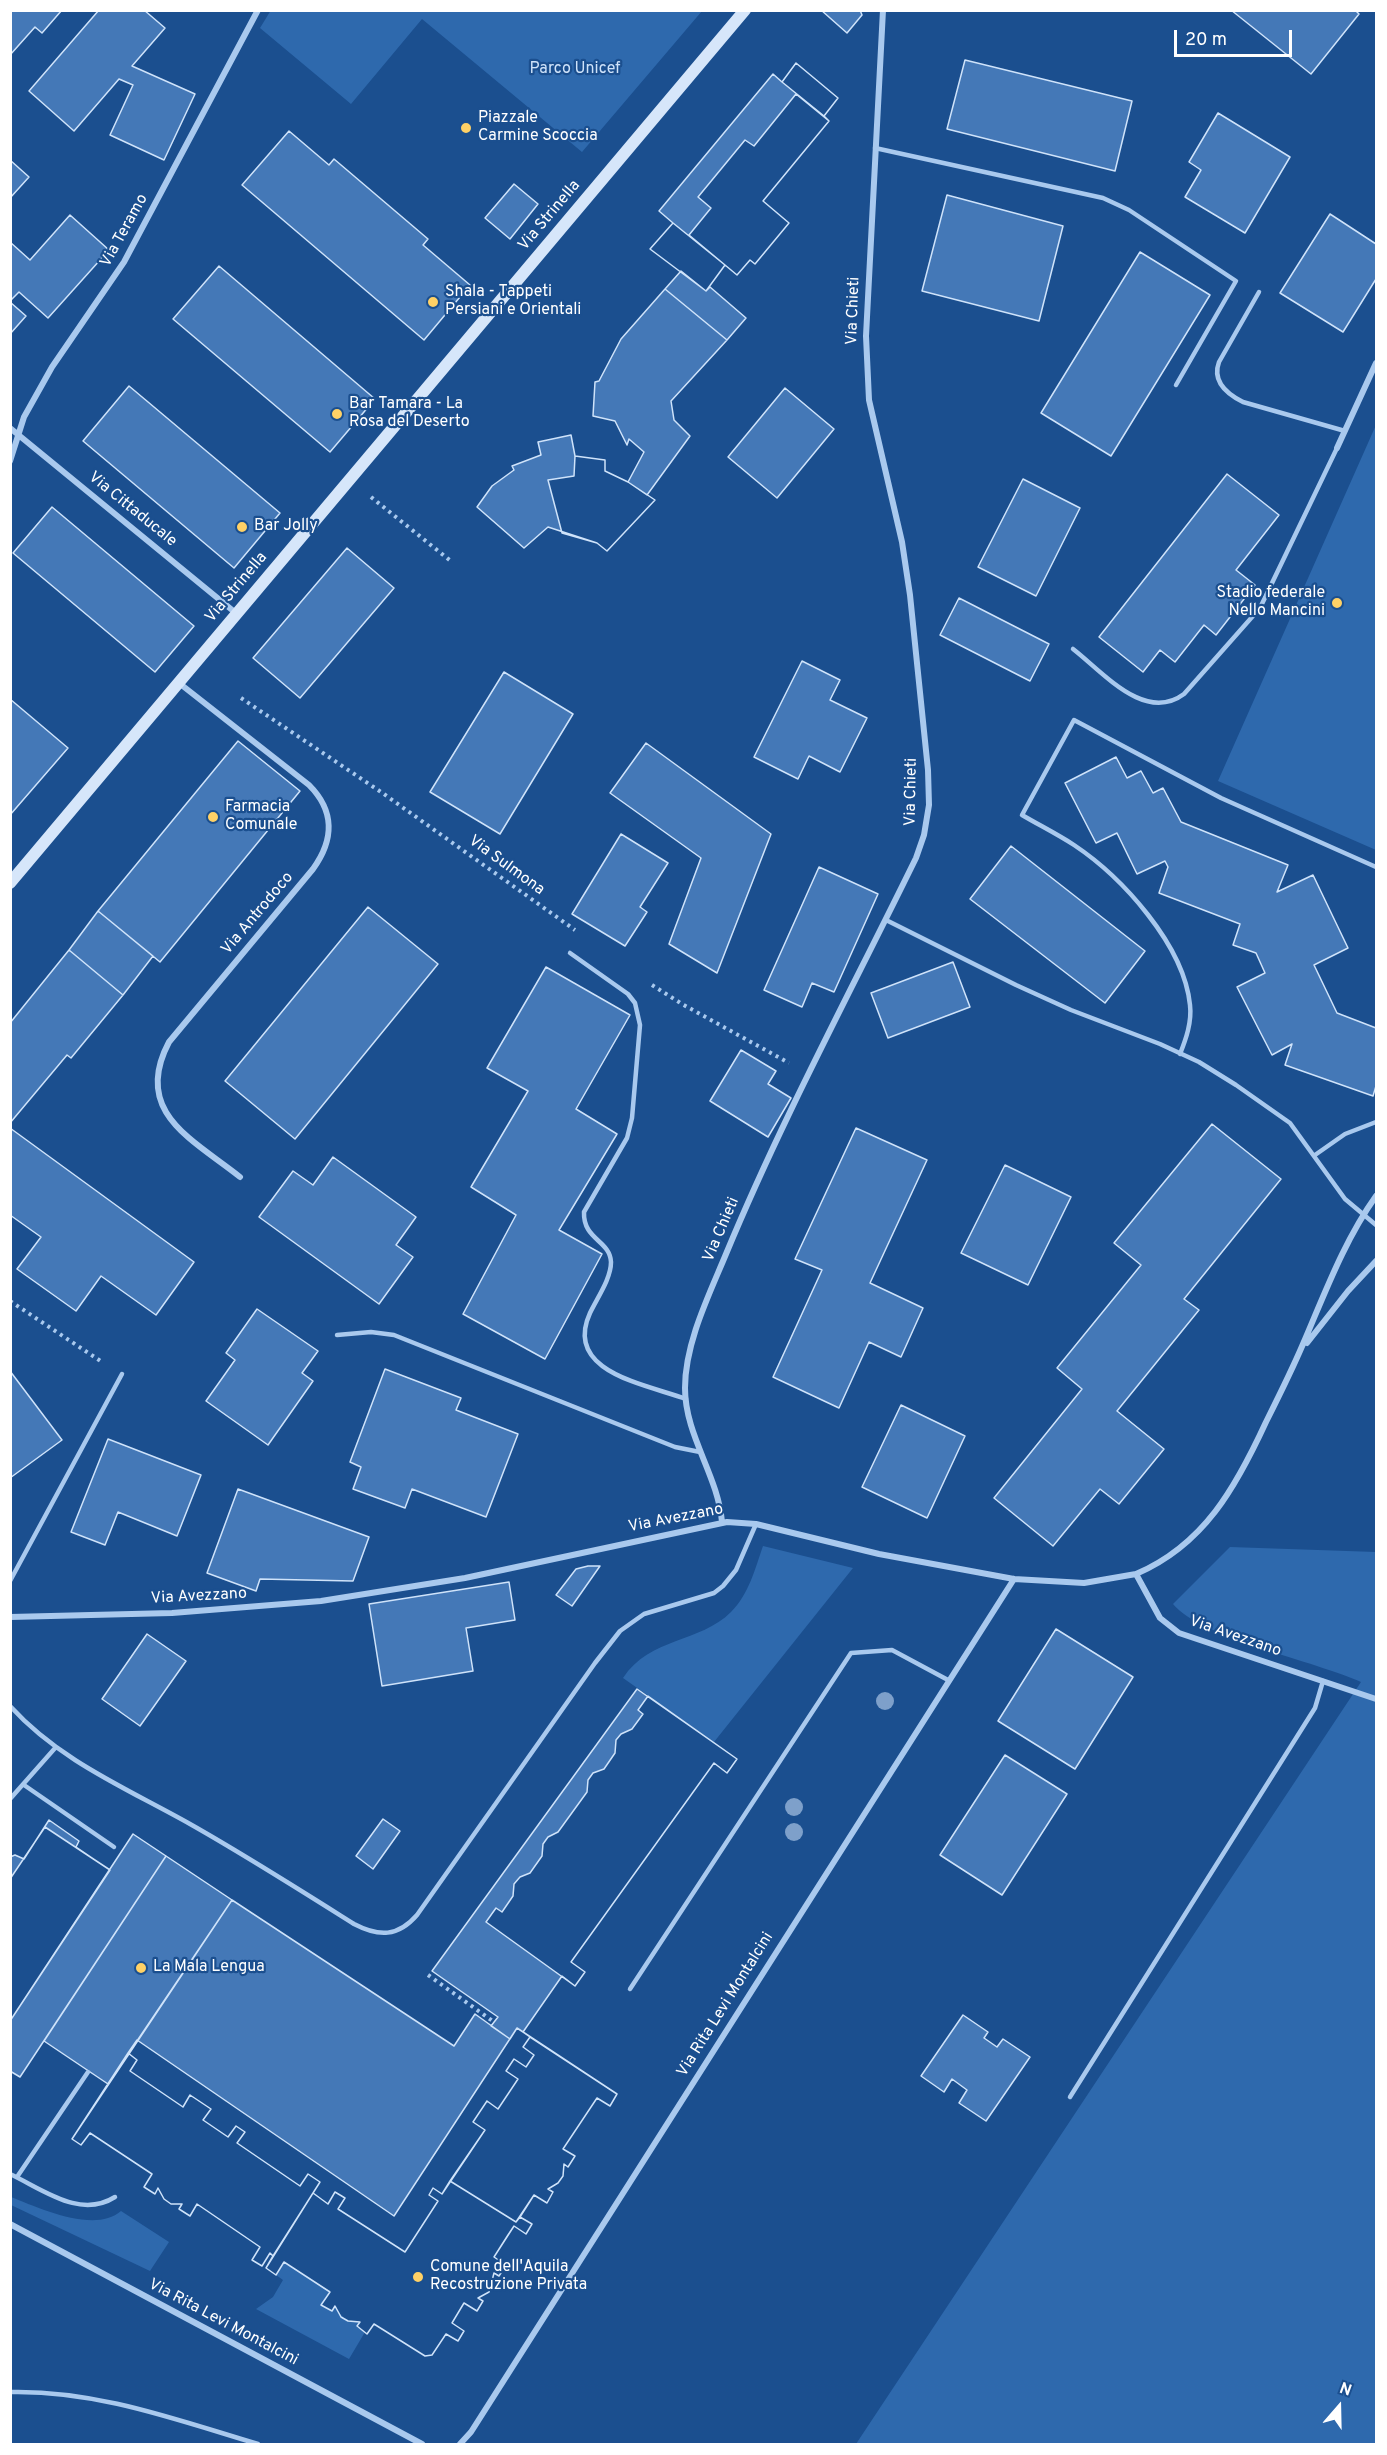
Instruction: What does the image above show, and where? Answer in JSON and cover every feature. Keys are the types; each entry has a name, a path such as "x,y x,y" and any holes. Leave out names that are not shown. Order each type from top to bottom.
{"main road":[{"name":"Via Strinella","path":"10,883 745,10"}],"street":[{"name":"Via Teramo","path":"10,461 17,433 52,367 124,262 258,10"},
{"name":"Via Chieti","path":"722,1522 715,1490 692,1430 686,1399 689,1357 719,1270 754,1190 916,858 924,835 929,805 928,770 904,552 867,388 866,336 883,10"},
{"path":"1337,448 1377,363"},
{"name":"Via Cittaducale","path":"10,428 237,614"},
{"name":"Via Antrodoco","path":"179,683 309,785 323,801 329,820 328,842 313,869 169,1042 157,1068 155,1084 166,1114 179,1128 240,1177"},
{"path":"1136,1574 1175,1554 1197,1534 1218,1510 1240,1477 1298,1356 1337,1264 1364,1214 1377,1196"},
{"path":"1298,1356 1331,1311 1377,1261"},
{"name":"Via Avezzano","path":"10,1617 172,1613 321,1601 465,1578 722,1522 756,1524 879,1554 1014,1579 1084,1583 1136,1574 1160,1618 1179,1633 1377,1699"},
{"name":"Via Rita Levi Montalcini","path":"460,2445 471,2432 1014,1579"},
{"name":"Via Rita Levi Montalcini","path":"10,2224 422,2445"}],"lane":[{"path":"875,148 1103,198 1129,210 1236,281 1176,384"},
{"path":"1259,292 1219,362 1216,375 1218,382 1230,394 1244,402 1345,431"},
{"path":"1073,649 1141,700 1160,705 1184,694 1260,608 1337,448"},
{"path":"1180,1054 1187,1036 1191,1006 1179,967 1158,928 1108,872 1074,845 1022,815 1074,720 1221,798 1377,867"},
{"path":"886,920 1016,985 1199,1062 1290,1123 1315,1155 1332,1183 1377,1225"},
{"path":"570,953 628,994 635,1003 640,1025 630,1129 584,1212 587,1231 607,1249 611,1265 585,1325 584,1344 587,1353 602,1367 686,1399"},
{"path":"1315,1155 1346,1134 1377,1122"},
{"path":"337,1335 371,1332 394,1335 675,1448 700,1452"},
{"path":"10,1581 122,1374"},
{"path":"10,1706 56,1747 96,1774 211,1836 354,1924 381,1934 398,1932 417,1915 594,1663 620,1631 644,1614 718,1591 736,1570 756,1524"},
{"path":"630,1989 851,1653 892,1650 948,1680"},
{"path":"1070,2097 1315,1708 1323,1681"},
{"path":"10,1799 56,1747"},
{"path":"24,1785 114,1847"},
{"path":"18,2177 88,2072"},
{"path":"10,2174 79,2206 100,2206 115,2197"},
{"path":"10,2392 61,2393 110,2401 258,2445"},
{"path":"405,2445 409,2438"}],"path":[{"path":"363,490 452,562"},
{"name":"Via Sulmona","path":"233,693 381,792 584,937"},
{"path":"650,983 706,1018 810,1074"},
{"path":"10,1301 122,1374"},
{"path":"428,1975 494,2022"}],"green space":[{"name":"Parco Unicef","path":"271,10 702,11 582,152 422,19 351,104 260,28"},
{"name":"Stadio federale Nello Mancini","path":"1376,425 1376,850 1218,781"},
{"path":"763,1546 853,1568 714,1742 623,1678 647,1655 661,1647 705,1630 731,1612 747,1589"},
{"path":"1230,1547 1376,1552 1376,2444 856,2444 1361,1682 1233,1638 1187,1616 1173,1604"},
{"path":"11,2197 51,2212 82,2220 110,2217 121,2211 169,2242 150,2271 11,2205"},
{"path":"284,2262 330,2292 322,2305 332,2311 335,2306 345,2318 360,2322 357,2327 365,2332 349,2359 256,2309 273,2297 283,2280 276,2275"}],"building":[{"path":"10,10 62,10 42,33 35,27 10,55"},
{"path":"99,10 144,10 165,28 132,66 195,94 164,160 110,135 133,85 119,79 74,131 29,91"},
{"path":"821,10 860,10 862,15 847,33"},
{"path":"1231,10 1355,10 1359,14 1311,74"},
{"path":"965,60 1132,101 1115,171 947,129"},
{"path":"796,63 838,98 824,116 782,82"},
{"path":"796,63 838,98 824,116 829,121 763,201 789,223 755,264 750,260 737,275 725,265 706,291 650,249 673,223 659,211 773,74 782,82"},
{"path":"796,94 829,121 763,201 789,223 755,264 750,260 737,275 689,235 711,208 698,197 745,140 754,146"},
{"path":"1218,113 1290,157 1245,233 1185,197 1201,170 1189,162"},
{"path":"289,131 329,165 334,159 428,239 423,245 470,285 424,340 242,185"},
{"path":"10,160 29,177 10,198"},
{"path":"514,184 538,204 510,239 485,218"},
{"path":"947,195 1063,226 1039,321 922,291"},
{"path":"1330,214 1376,244 1376,279 1343,332 1280,293"},
{"path":"70,215 109,250 48,318 19,292 10,301 10,242 30,260"},
{"path":"673,223 725,265 706,291 650,249"},
{"path":"1140,252 1210,295 1111,456 1041,413"},
{"path":"219,266 375,399 330,452 173,319"},
{"path":"681,271 706,291 710,287 746,318 727,340 665,289"},
{"path":"665,289 727,340 671,401 674,420 690,436 647,495 628,482 644,452 629,439 627,445 615,421 593,416 595,382 599,381 621,339"},
{"path":"10,302 26,316 10,334"},
{"path":"129,386 280,513 234,568 83,441"},
{"path":"785,388 834,429 777,498 728,457"},
{"path":"571,435 575,456 605,460 605,471 628,482 655,500 607,551 597,543 548,527 524,548 477,507 492,486 514,470 512,466 541,455 538,442"},
{"path":"575,456 605,460 605,471 628,482 655,500 607,551 597,543 562,533 548,480 574,476"},
{"path":"1227,474 1279,515 1236,570 1255,585 1216,635 1204,625 1175,662 1160,650 1143,672 1099,637"},
{"path":"1023,479 1080,508 1036,596 978,567"},
{"path":"52,507 194,626 155,672 13,553"},
{"path":"347,548 394,588 300,698 253,658"},
{"path":"959,598 1049,644 1030,681 940,635"},
{"path":"802,661 840,680 830,700 867,718 840,772 809,756 798,779 754,757"},
{"path":"504,672 573,714 500,834 430,792"},
{"path":"10,699 68,748 10,815"},
{"path":"238,741 300,791 160,962 98,911"},
{"path":"646,743 771,834 717,973 669,944 701,858 610,793"},
{"path":"1116,757 1127,778 1141,771 1153,793 1163,788 1181,822 1288,865 1277,892 1313,875 1348,948 1314,965 1337,1013 1376,1028 1376,1086 1373,1096 1285,1065 1292,1044 1272,1055 1237,987 1265,973 1256,953 1233,945 1240,924 1159,893 1168,867 1165,861 1137,874 1117,833 1096,843 1065,783"},
{"path":"621,834 668,863 640,907 647,912 625,946 572,914"},
{"path":"1011,846 1145,951 1105,1003 970,899"},
{"path":"819,867 878,894 834,992 812,983 802,1007 764,990"},
{"path":"368,907 438,964 295,1139 225,1081"},
{"path":"98,911 153,956 123,995 69,950"},
{"path":"69,950 123,995 71,1058 67,1055 10,1123 10,1023"},
{"path":"953,962 970,1007 888,1038 871,993"},
{"path":"546,967 630,1015 576,1109 617,1134 559,1230 602,1254 545,1359 463,1314 516,1215 471,1187 528,1091 487,1068"},
{"path":"741,1050 776,1071 768,1084 791,1098 768,1137 710,1101"},
{"path":"1212,1124 1281,1179 1184,1299 1199,1310 1117,1411 1164,1449 1119,1504 1100,1489 1053,1546 994,1498 1082,1389 1057,1368 1141,1265 1114,1243"},
{"path":"10,1128 194,1262 156,1315 101,1276 76,1311 17,1269 41,1237 10,1215"},
{"path":"856,1128 927,1160 870,1283 923,1308 901,1357 869,1342 839,1408 773,1377 822,1270 795,1259"},
{"path":"333,1157 416,1217 396,1245 413,1257 379,1304 259,1217 293,1171 313,1185"},
{"path":"1005,1165 1071,1197 1028,1285 961,1253"},
{"path":"257,1309 318,1351 302,1373 313,1381 268,1445 206,1401 235,1360 226,1353"},
{"path":"385,1369 461,1398 456,1410 518,1434 486,1517 412,1489 405,1508 353,1489 361,1467 350,1462"},
{"path":"10,1371 62,1440 10,1478"},
{"path":"901,1405 965,1436 927,1518 862,1487"},
{"path":"108,1439 201,1475 177,1536 118,1512 105,1545 71,1532"},
{"path":"238,1489 369,1537 353,1581 260,1579 256,1591 207,1573"},
{"path":"600,1566 572,1606 556,1595 576,1569"},
{"path":"509,1582 515,1620 466,1628 473,1671 382,1686 369,1604"},
{"path":"1056,1629 1133,1677 1075,1769 998,1721"},
{"path":"147,1634 186,1661 140,1726 102,1699"},
{"path":"637,1689 737,1759 727,1773 714,1763 571,1962 585,1972 575,1986 562,1976 523,2032 517,2028 510,2039 491,2026 498,2017 432,1971"},
{"path":"648,1696 737,1759 727,1773 714,1763 571,1962 585,1972 575,1986 486,1922 496,1908 502,1912 513,1896 514,1884 520,1877 530,1873 542,1856 543,1844 548,1837 558,1832 587,1792 588,1780 593,1773 604,1769 615,1753 616,1740 621,1734 632,1729 643,1714 638,1710"},
{"path":"1005,1755 1067,1794 1002,1895 940,1855"},
{"path":"383,1819 400,1831 373,1869 356,1856"},
{"path":"49,1820 79,1841 76,1847 110,1870 10,2021 10,1857 15,1855 24,1859"},
{"path":"45,1827 110,1870 10,2021 10,1879"},
{"path":"133,1834 166,1856 20,2077 10,2071 10,2021"},
{"path":"166,1856 232,1900 108,2084 44,2041"},
{"path":"232,1900 454,2046 475,2014 510,2039 517,2028 617,2094 610,2106 597,2098 563,2149 575,2156 568,2167 564,2164 563,2176 558,2183 548,2189 553,2192 547,2203 534,2195 520,2217 532,2224 526,2234 514,2226 494,2257 506,2265 499,2276 494,2273 489,2292 478,2298 483,2301 477,2311 464,2303 452,2323 464,2331 458,2341 446,2334 432,2355 425,2356 374,2324 367,2334 357,2326 360,2322 348,2321 341,2317 335,2306 332,2311 321,2305 330,2292 284,2262 276,2275 266,2268 273,2256 270,2253 262,2266 252,2260 260,2247 197,2204 190,2216 179,2209 182,2204 171,2204 164,2199 158,2188 155,2194 144,2187 152,2174 90,2133 81,2145 72,2139"},
{"path":"963,2015 988,2032 984,2038 997,2047 1003,2039 1030,2057 986,2121 959,2103 967,2090 952,2079 944,2092 921,2076"},
{"path":"517,2028 530,2037 523,2047 534,2055 526,2067 514,2059 506,2071 518,2079 498,2109 487,2101 473,2122 485,2130 442,2194 433,2188 429,2195 438,2201 405,2252 338,2209 345,2198 335,2192 328,2204 313,2193 320,2182 308,2174 300,2186 237,2143 245,2132 236,2126 228,2137 203,2120 211,2109 190,2095 183,2107 130,2071 137,2060 128,2053 137,2040 394,2216"},
{"path":"530,2037 617,2094 610,2106 597,2098 563,2149 575,2156 568,2167 564,2164 563,2176 558,2183 548,2189 553,2192 547,2203 534,2195 516,2222 450,2181 485,2130 473,2122 487,2101 498,2109 518,2079 506,2071 514,2059 526,2067 534,2055 523,2047"},
{"path":"128,2053 137,2060 130,2071 183,2107 190,2095 211,2109 203,2120 228,2137 236,2126 245,2132 237,2143 300,2186 308,2174 320,2182 273,2256 270,2253 262,2266 252,2260 260,2247 197,2204 190,2216 179,2209 182,2204 171,2204 164,2199 158,2188 155,2194 144,2187 152,2174 90,2133 81,2145 72,2139"},
{"path":"450,2181 516,2222 520,2217 532,2224 526,2234 514,2226 494,2257 506,2265 499,2276 494,2273 489,2292 478,2298 483,2301 477,2311 464,2303 452,2323 464,2331 458,2341 446,2334 432,2355 425,2356 374,2324 367,2334 357,2326 360,2322 348,2321 341,2317 335,2306 332,2311 321,2305 330,2292 284,2262 276,2275 266,2268 313,2193 328,2204 335,2192 345,2198 338,2209 405,2252 438,2201 429,2195 433,2188 442,2194"}],"place":[{"name":"Piazzale Carmine Scoccia","path":"466,128"},
{"name":"Shala - Tappeti Persiani e Orientali","path":"433,302"},
{"name":"Bar Tamara - La Rosa del Deserto","path":"337,414"},
{"name":"Bar Jolly","path":"242,527"},
{"name":"Stadio federale Nello Mancini","path":"1337,603"},
{"name":"Farmacia Comunale","path":"213,817"},
{"name":"La Mala Lengua","path":"141,1968"},
{"name":"Comune dell'Aquila Recostruzione Privata","path":"418,2277"}]}
